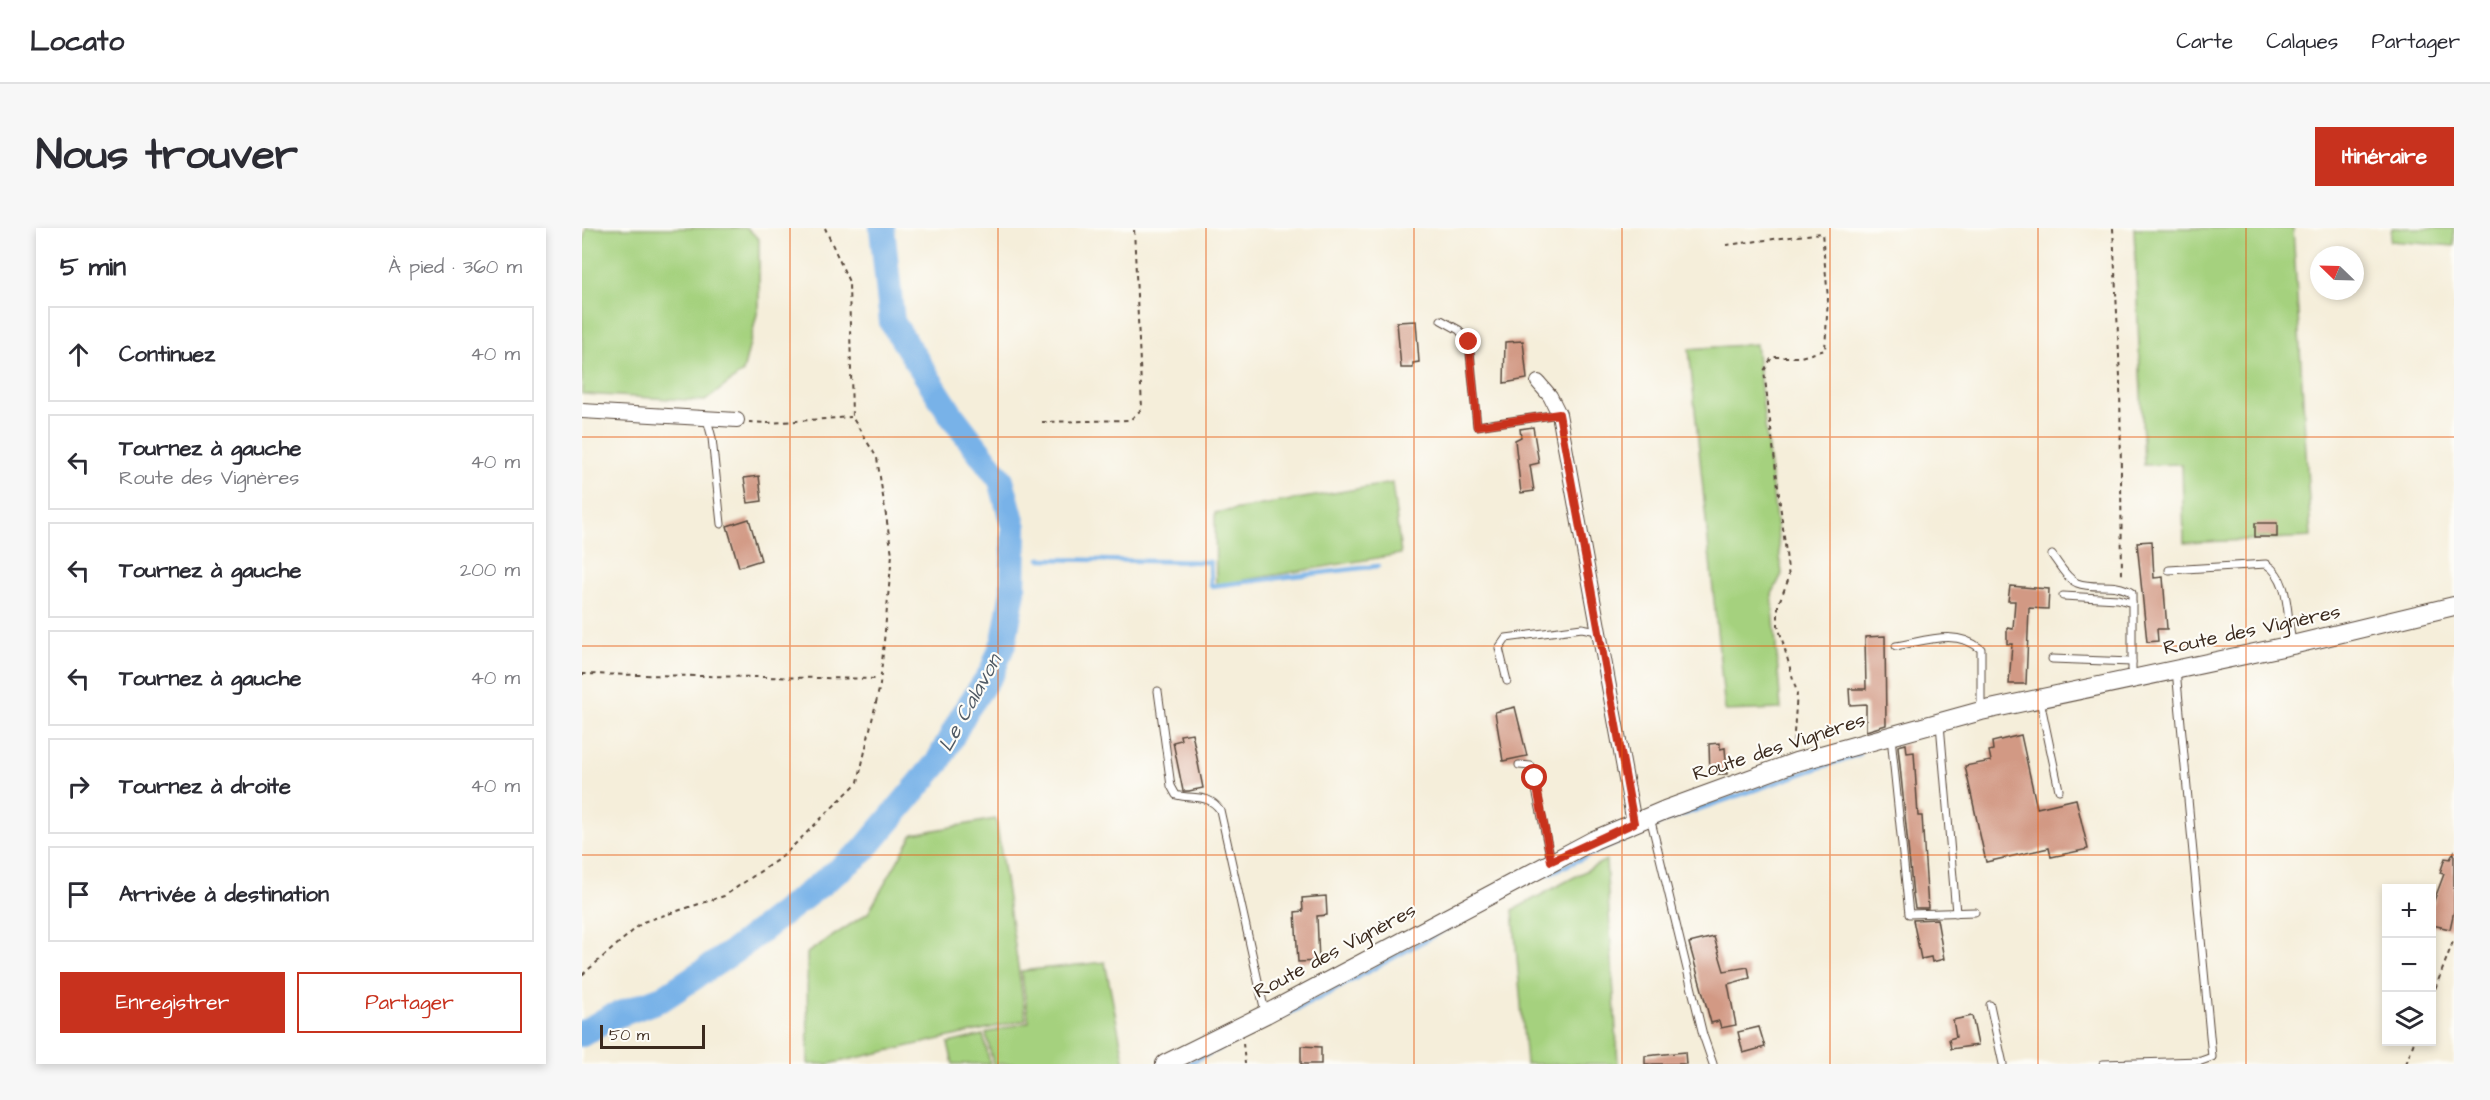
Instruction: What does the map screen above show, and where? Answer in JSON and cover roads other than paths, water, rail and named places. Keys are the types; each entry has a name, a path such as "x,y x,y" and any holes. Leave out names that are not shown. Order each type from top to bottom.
{"street":[{"path":"1538,382 1550,396 1559,414 1597,631 1642,820"},
{"path":"582,411 737,420"},
{"name":"Route des Vignères","path":"1165,1064 1266,1014 1551,861 1642,820 1796,762 1891,734 1981,711 2040,699 2132,671 2176,670 2454,606"}],"lane":[{"path":"1441,320 1459,330 1469,342 1477,426 1559,414"},
{"path":"707,418 712,438 721,524"},
{"path":"2052,555 2068,577 2078,583 2123,587 2132,593 2132,671 2052,658"},
{"path":"2169,570 2266,564 2277,571 2283,582 2292,645"},
{"path":"2063,596 2118,599 2132,603"},
{"path":"1507,681 1499,648 1506,639 1582,628 1597,631"},
{"path":"1896,646 1952,636 1969,639 1981,649 1981,711"},
{"path":"2103,1064 2212,1061 2176,670"},
{"path":"1158,691 1171,786 1176,795 1186,798 1205,797 1214,801 1220,810 1266,1014"},
{"path":"2040,699 2059,790"},
{"path":"1940,722 1956,913"},
{"path":"1891,734 1909,914 1975,912"},
{"path":"1519,765 1531,766 1551,861"},
{"path":"1642,820 1713,1064"},
{"path":"1990,1005 2003,1064"}],"waterway":[{"name":"Le Calavon","path":"582,1034 609,1018 663,998 734,951 862,852 938,762 966,710 992,672 1004,641 1013,591 1014,528 1001,480 952,416 892,322 882,228"},
{"path":"1040,559 1210,562 1211,586 1378,566"},
{"path":"1548,874 1664,821 1859,754"},
{"path":"1188,1064 1329,993 1451,926"}]}
